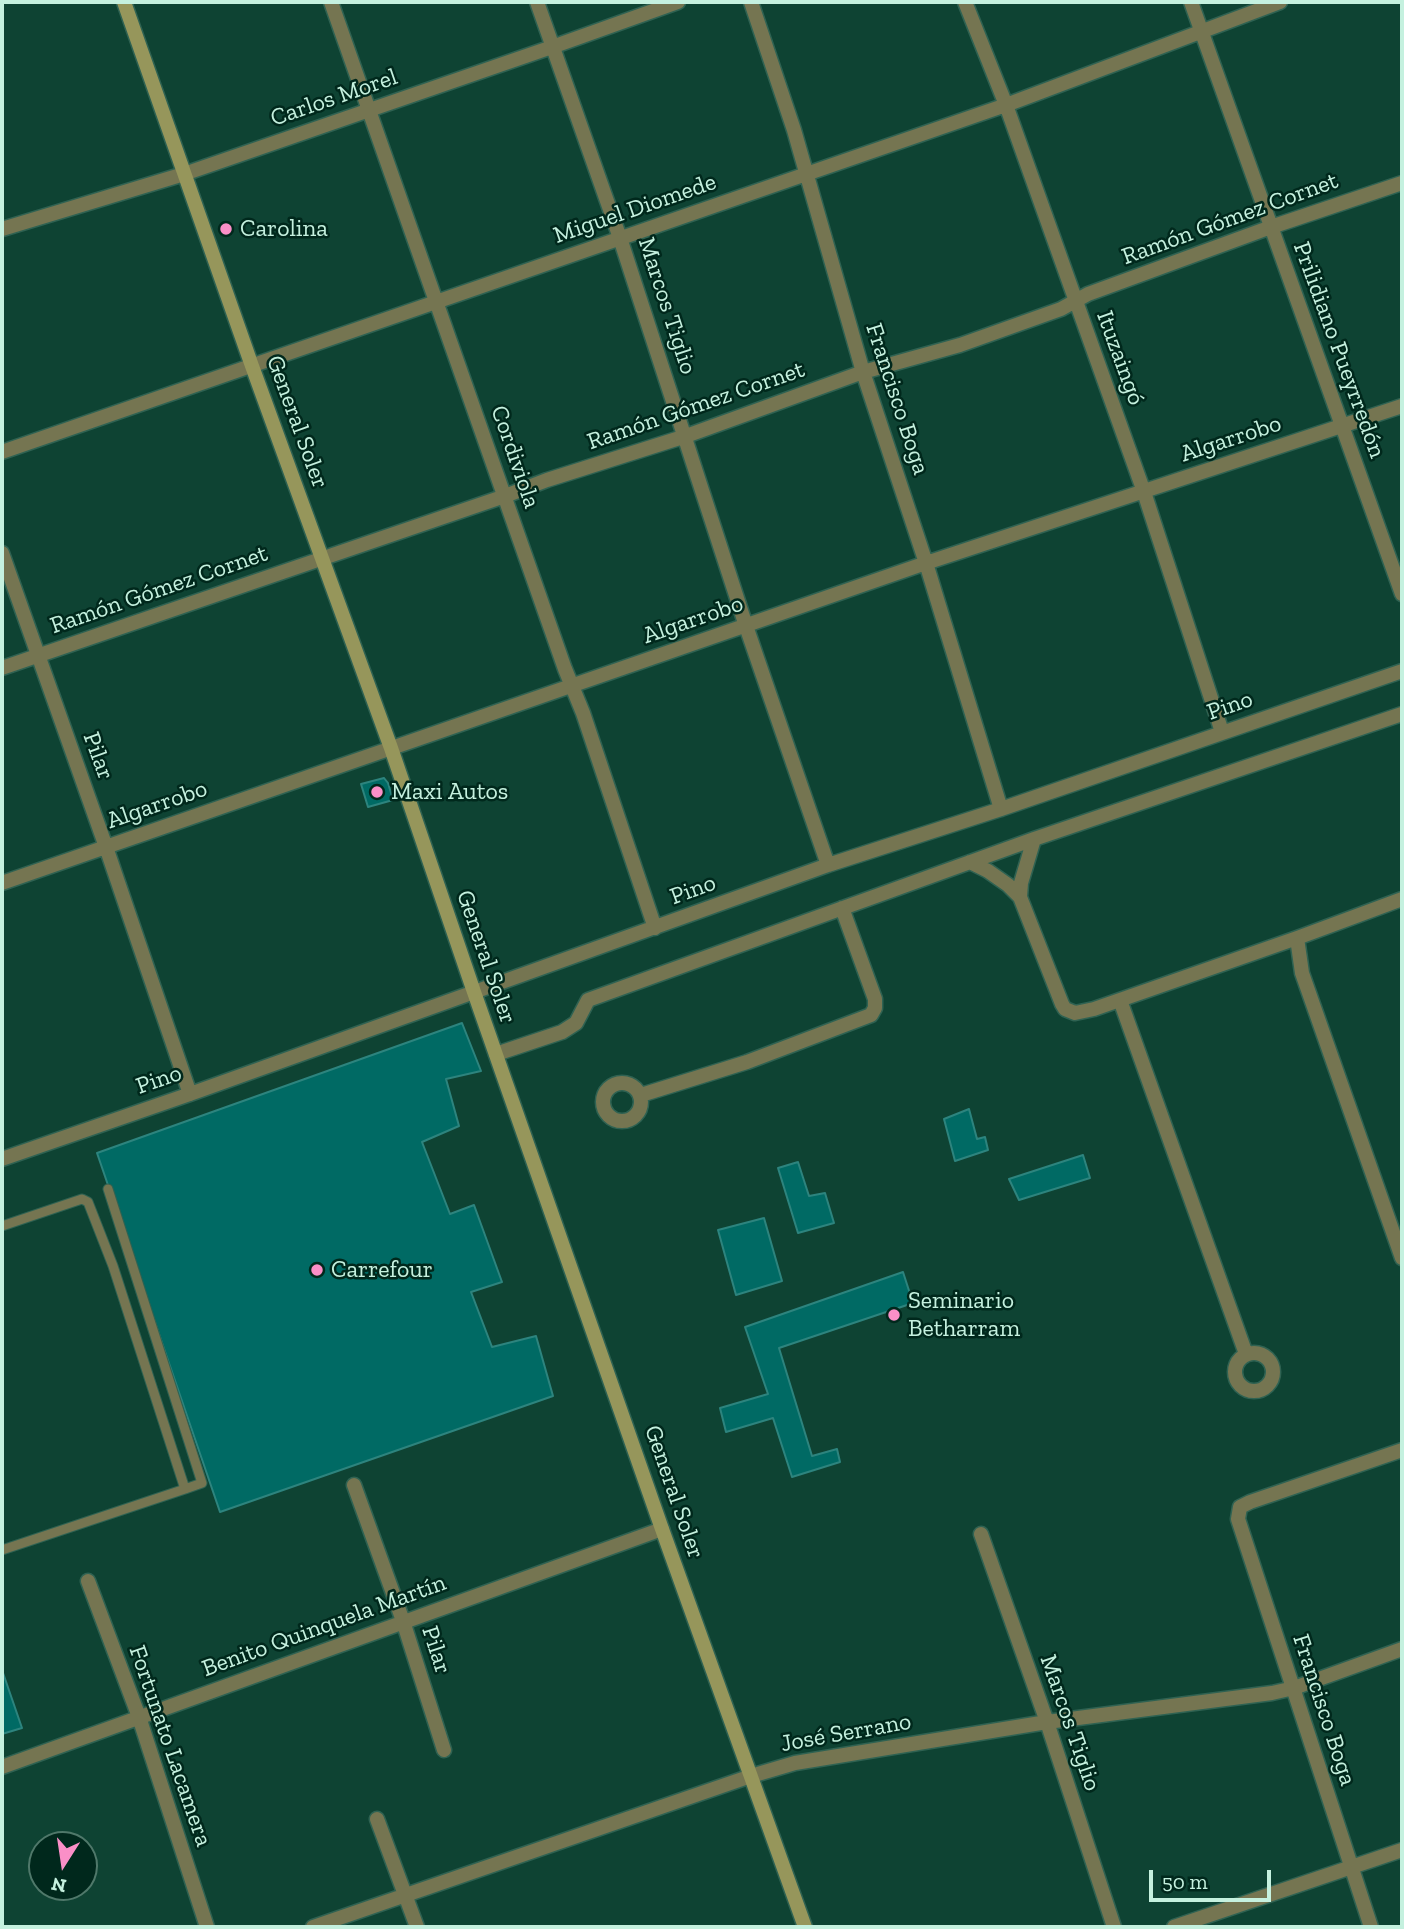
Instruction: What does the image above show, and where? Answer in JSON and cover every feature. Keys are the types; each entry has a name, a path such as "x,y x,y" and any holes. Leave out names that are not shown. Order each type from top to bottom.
{"street":[{"name":"General Soler","path":"124,2 252,366 391,748 662,1529 805,1927"},
{"name":"Cordiviola","path":"331,2 573,686 655,928"},
{"name":"Marcos Tiglio","path":"537,2 620,237 746,626 828,865"},
{"name":"Carlos Morel","path":"2,229 184,174 678,2"},
{"name":"Francisco Boga","path":"751,2 794,130 863,372 926,564 1001,809"},
{"name":"Ituzaingó","path":"965,2 1006,105 1144,492 1223,732"},
{"name":"Prilidiano Pueyrredón","path":"1191,2 1402,594"},
{"name":"Miguel Diomede","path":"2,452 620,237 806,176 1006,105 1280,2"},
{"name":"Ramón Gómez Cornet","path":"2,668 547,480 686,436 863,372 960,345 1061,309 1088,294 1271,227 1402,183"},
{"name":"Algarrobo","path":"2,883 926,564 1402,406"},
{"name":"Pilar","path":"2,554 190,1094"},
{"name":"Pino","path":"2,1159 828,865 1001,809 1402,671"},
{"path":"496,1054 562,1032 576,1023 587,1000 1034,839 1402,714"},
{"path":"1034,839 1021,883 1020,897 1062,1004 1065,1009 1074,1013 1094,1009 1297,939 1402,899"},
{"path":"970,862 998,878 1020,897"},
{"path":"641,1095 747,1062 870,1015 875,1007 875,999 842,908"},
{"path":"1297,939 1302,973 1402,1258"},
{"path":"1120,1000 1246,1354"},
{"name":"Francisco Boga","path":"1371,1927 1238,1520 1240,1507 1402,1450"},
{"name":"Pilar","path":"354,1485 403,1622 444,1750"},
{"name":"Benito Quinquela Martín","path":"2,1767 662,1529"},
{"name":"Marcos Tiglio","path":"981,1534 1114,1927"},
{"name":"Fortunato Lacamera","path":"88,1581 139,1717 207,1927"},
{"name":"José Serrano","path":"313,1927 795,1763 1046,1722 1272,1693 1294,1688 1402,1649"},
{"path":"377,1819 417,1927"},
{"path":"1174,1927 1402,1850"}],"lane":[{"path":"2,1550 202,1483 108,1189"},
{"path":"2,1226 82,1199 88,1202 113,1266 185,1489"}],"building":[{"name":"Maxi Autos","path":"384,778 393,800 368,807 361,784"},
{"name":"Carrefour","path":"462,1023 481,1071 446,1079 459,1126 422,1142 450,1214 474,1205 502,1282 471,1292 492,1347 536,1336 553,1396 220,1512 97,1153"},
{"path":"969,1109 977,1139 985,1137 988,1150 955,1161 944,1119"},
{"path":"1083,1155 1090,1178 1019,1200 1009,1179"},
{"path":"798,1162 809,1196 825,1193 834,1223 798,1233 778,1168"},
{"path":"764,1218 782,1281 736,1295 718,1230"},
{"path":"903,1272 913,1303 779,1348 812,1456 837,1449 840,1462 792,1477 773,1418 726,1432 720,1408 768,1394 745,1327"},
{"path":"2,1670 22,1728 2,1734"}],"place":[{"name":"Carolina","path":"226,229"},
{"name":"Maxi Autos","path":"377,792"},
{"name":"Carrefour","path":"317,1270"},
{"name":"Seminario Betharram","path":"894,1315"}]}
